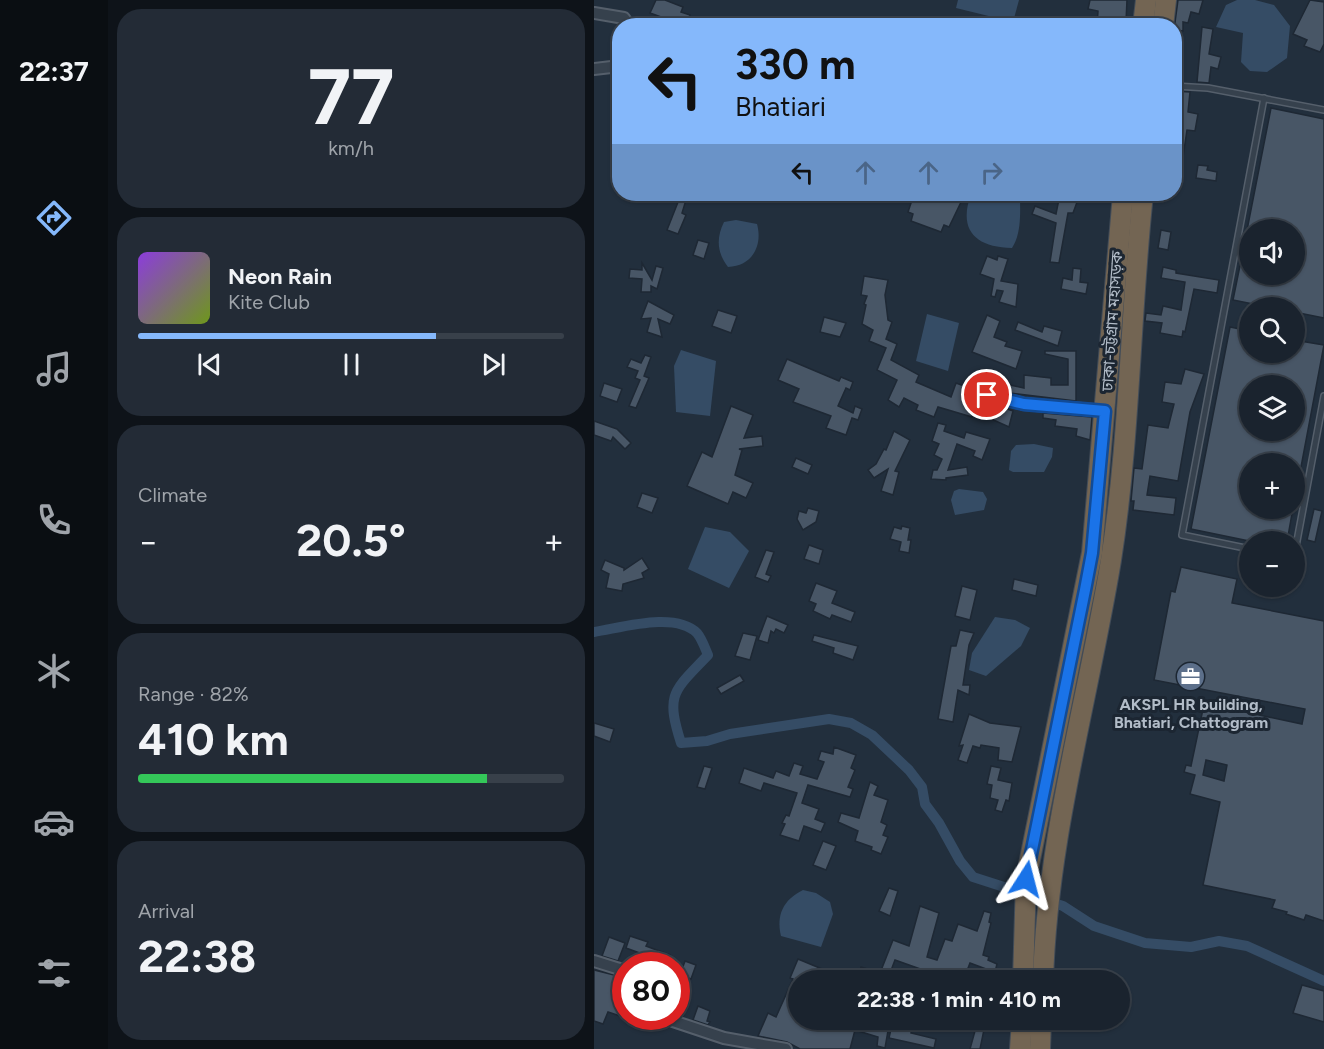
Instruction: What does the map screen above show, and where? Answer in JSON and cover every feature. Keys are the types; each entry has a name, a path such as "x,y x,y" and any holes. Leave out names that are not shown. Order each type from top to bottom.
{"highway":[{"path":"1144,18 1146,0"},
{"path":"1164,18 1166,0"},
{"name":"ঢাকা-চট্টগ্রাম মহাসড়ক","path":"1023,970 1026,879 1090,564 1122,201"},
{"name":"ঢাকা-চট্টগ্রাম মহাসড়ক","path":"1044,970 1052,879 1074,741 1111,557 1142,201"},
{"path":"1020,1049 1021,1030"},
{"path":"1040,1049 1041,1030"}],"street":[{"path":"594,13 624,18"},
{"path":"594,69 612,67"},
{"path":"987,395 1024,404 1105,411"},
{"path":"594,960 612,966"},
{"path":"690,1027 724,1038 786,1049"}],"lane":[{"path":"1182,87 1264,98 1324,110"},
{"path":"1239,547 1182,535 1264,98"},
{"path":"1299,531 1324,396"}],"water":[{"path":"958,0 1019,0 1014,18 997,18 956,8"},
{"path":"1237,0 1255,0 1274,5 1290,26 1287,58 1267,72 1250,71 1241,62 1243,33 1216,27 1226,5"},
{"path":"969,201 1020,201 1019,229 1012,248 999,247 979,240 969,227"},
{"path":"736,220 757,224 757,247 744,263 728,267 720,251 720,234 724,222"},
{"path":"927,314 959,323 948,371 916,361"},
{"path":"681,350 716,361 710,416 676,412 674,366"},
{"path":"1034,444 1053,448 1052,457 1044,472 1009,470 1011,451 1016,445"},
{"path":"959,489 983,492 987,499 984,510 955,515 951,500 954,491"},
{"path":"705,527 730,532 749,551 729,588 688,569"},
{"path":"995,617 1015,620 1030,628 1021,646 986,676 969,670 972,653"},
{"path":"803,890 816,893 830,902 833,914 821,947 781,936 780,915 790,898"}],"building":[{"path":"656,0 665,0 683,7 681,12 690,15 689,18 664,18 650,13"},
{"path":"1090,0 1127,0 1126,18 1098,18 1098,11 1088,9"},
{"path":"1178,0 1203,0 1199,14 1191,12 1188,23 1183,22 1183,31 1182,18 1176,18"},
{"path":"1310,0 1324,2 1324,44 1320,52 1304,46 1307,40 1293,34"},
{"path":"1202,27 1213,29 1209,54 1221,57 1218,69 1211,67 1209,83 1197,82"},
{"path":"1182,92 1190,92 1188,112 1198,114 1195,131 1187,130 1182,164"},
{"path":"1271,108 1324,119 1324,318 1305,314 1305,297 1239,297 1239,301 1233,300 1239,270 1239,285 1305,285 1305,219 1249,219"},
{"path":"1198,165 1208,166 1207,170 1217,172 1216,181 1196,178"},
{"path":"678,201 686,201 682,213 686,215 678,234 667,230"},
{"path":"912,201 962,201 949,227 944,225 941,232 911,221 913,214 908,212"},
{"path":"1059,201 1077,201 1073,213 1068,213 1059,263 1050,262 1056,223 1032,214 1035,206 1056,214"},
{"path":"1161,230 1171,232 1168,250 1158,248"},
{"path":"698,240 709,243 704,259 693,255"},
{"path":"987,256 997,260 998,256 1008,259 1001,281 1018,284 1016,307 999,302 1003,291 997,290 995,297 991,296 994,279 980,274"},
{"path":"642,263 652,280 656,266 663,268 657,289 651,286 651,292 641,292 642,279 629,278 630,269 642,270"},
{"path":"1163,267 1176,270 1176,273 1219,280 1217,293 1194,289 1182,337 1160,333 1162,323 1145,321 1146,313 1161,315 1163,306 1181,310 1185,282 1161,278"},
{"path":"1073,268 1081,269 1080,282 1088,283 1086,294 1061,289 1063,278 1072,280"},
{"path":"864,276 888,280 885,295 888,320 892,322 886,339 897,344 891,360 919,375 916,382 951,397 956,383 978,391 972,417 938,407 934,417 916,410 918,405 904,398 899,407 888,400 897,380 877,370 886,348 869,341 873,330 862,324 867,296 861,295"},
{"path":"648,301 674,315 670,324 658,319 662,337 647,332 651,318 641,319"},
{"path":"718,310 737,316 731,333 712,326"},
{"path":"987,315 1000,321 994,337 1007,342 1005,346 1022,351 1016,369 972,352"},
{"path":"824,317 846,323 840,337 820,332"},
{"path":"1018,322 1042,332 1044,326 1062,331 1058,346 1015,330"},
{"path":"1230,327 1239,329 1239,363 1305,363 1305,342 1324,345 1304,453 1239,453 1239,519 1291,519 1289,531 1239,531 1239,539 1191,529"},
{"path":"1045,351 1076,351 1076,401 1009,393 1010,385 1024,388 1024,375 1051,378 1051,385 1068,385 1068,359 1045,354"},
{"path":"645,355 651,357 644,376 649,378 636,408 629,406 640,380 635,378 638,371 627,367 631,359 641,363"},
{"path":"787,359 839,381 841,377 853,382 850,390 846,388 838,406 853,413 855,406 862,409 858,420 852,418 846,435 826,428 831,416 793,402 799,389 778,380"},
{"path":"1185,369 1204,374 1190,412 1178,481 1150,476 1147,495 1176,498 1174,515 1133,510 1134,501 1131,501 1134,468 1142,469 1148,425 1168,428 1174,404 1162,402 1165,382 1181,384"},
{"path":"604,383 622,389 617,402 600,396"},
{"path":"994,404 1013,411 1009,427 989,418"},
{"path":"731,406 753,415 744,438 762,436 763,446 739,449 742,450 735,475 753,483 746,498 733,492 728,504 687,486 702,452 712,457"},
{"path":"1043,413 1092,417 1090,440 1076,436 1077,429 1055,426 1056,420 1043,418"},
{"path":"594,421 617,429 631,443 625,449 613,437 611,441 594,435"},
{"path":"938,423 946,425 944,431 964,438 966,432 990,439 982,460 973,456 975,451 957,444 948,470 967,467 968,475 946,478 946,480 931,479 933,470 937,470 942,459 934,455 939,444 932,441"},
{"path":"894,431 910,440 895,471 899,472 893,495 881,491 888,469 874,478 868,470 876,464 884,449 886,450"},
{"path":"796,458 812,465 808,474 792,467"},
{"path":"642,493 658,498 652,513 637,507"},
{"path":"808,508 819,511 816,522 803,530 797,519 799,511 806,513"},
{"path":"1314,509 1322,511 1315,542 1307,540"},
{"path":"902,526 910,528 909,553 899,551 901,542 890,539 894,527 901,529"},
{"path":"809,545 823,550 819,564 804,559"},
{"path":"766,550 774,552 766,574 771,576 768,582 755,577"},
{"path":"642,558 649,569 642,573 644,578 623,584 622,591 606,588 609,574 601,570 605,560 624,570"},
{"path":"1181,567 1237,579 1232,603 1324,621 1324,921 1306,915 1304,920 1272,908 1275,900 1203,885 1220,802 1190,794 1195,775 1184,772 1186,765 1191,766 1203,709 1220,712 1221,707 1302,724 1305,709 1154,680 1171,591 1175,592","holes":["1206,760 1227,765 1224,781 1203,775"]},
{"path":"1014,579 1038,585 1036,596 1012,590"},
{"path":"816,583 837,591 832,603 855,612 851,622 832,615 830,619 813,611 816,604 809,601"},
{"path":"962,586 977,590 970,620 955,616"},
{"path":"767,616 788,625 784,633 776,629 774,633 771,631 768,643 758,640"},
{"path":"960,630 974,633 969,645 963,685 970,685 969,695 958,690 953,722 938,719 951,646 956,646"},
{"path":"743,633 757,636 750,660 735,656"},
{"path":"814,635 858,646 853,660 833,653 834,648 812,641"},
{"path":"740,675 744,681 721,694 717,688"},
{"path":"969,714 990,723 1021,727 1012,762 998,760 999,748 981,745 980,748 973,746 967,763 958,760 963,745 959,746"},
{"path":"594,723 614,729 610,742 594,736"},
{"path":"834,747 856,755 851,768 855,770 848,787 853,789 850,797 808,785 802,803 819,809 815,819 825,823 821,832 804,826 799,841 780,835 785,824 782,823 786,815 789,816 797,793 764,783 761,791 739,783 744,768 773,778 776,771 789,776 794,763 803,766 800,774 817,779 824,762 818,760 821,751 833,754"},
{"path":"704,766 712,768 705,789 697,787"},
{"path":"991,766 1001,768 998,780 1012,783 1009,801 1006,800 1002,812 995,810 998,800 990,798 992,785 987,784"},
{"path":"870,782 878,786 874,795 888,800 881,822 887,825 883,835 888,837 881,854 871,850 872,847 855,841 858,831 838,822 841,813 859,818"},
{"path":"823,841 836,846 826,870 813,865"},
{"path":"889,888 898,891 890,916 879,911"},
{"path":"920,906 939,913 927,957 937,960 945,939 952,941 958,924 977,931 984,911 991,913 989,922 991,923 983,955 997,964 996,970 986,970 970,963 967,970 923,970 895,960 891,970 881,970 893,940 909,946"},
{"path":"630,936 648,942 646,946 662,952 637,952 626,948"},
{"path":"609,937 625,943 622,952 612,952 612,959 602,956"},
{"path":"798,959 822,969 822,970 793,970"},
{"path":"690,963 696,965 690,979"},
{"path":"594,970 612,974 612,1013 608,1012 603,1024 594,1021"},
{"path":"1302,985 1324,991 1324,1022 1293,1013"},
{"path":"788,990 788,1030 855,1030 850,1049 800,1049 787,1042 758,1036 768,1013 776,1017"},
{"path":"698,1006 710,1011 708,1025 693,1020"},
{"path":"855,1030 888,1031 885,1048 877,1046 878,1037"},
{"path":"891,1030 912,1030 911,1033 936,1039 934,1048 889,1038"},
{"path":"975,1030 984,1030 980,1049 970,1049"}],"waterway":[{"path":"594,632 662,622 687,626 697,633 708,655 680,685 676,694 674,713 681,743 707,741 730,734 829,719 851,723 872,735 909,770 922,787 925,804 939,823 960,861 973,877 1063,906 1094,926 1145,943 1191,947 1219,941 1247,946 1324,981"}],"place":[{"name":"AKSPL HR building, Bhatiari, Chattogram","path":"1191,676"}],"route":[{"path":"987,395 1024,404 1105,411 1092,553 1070,668 1037,815 1026,879"}]}
